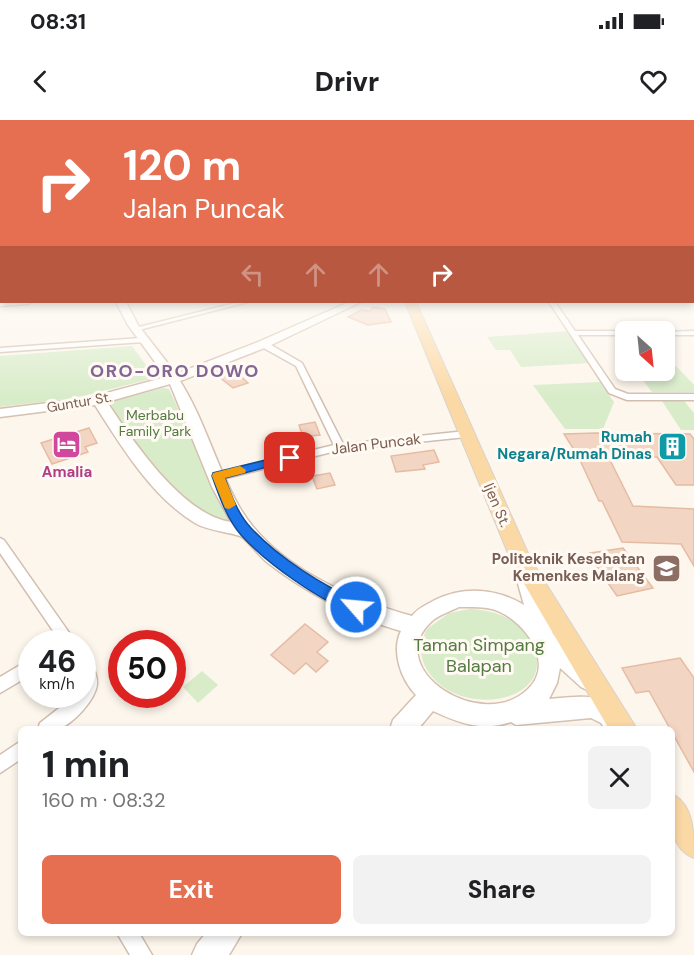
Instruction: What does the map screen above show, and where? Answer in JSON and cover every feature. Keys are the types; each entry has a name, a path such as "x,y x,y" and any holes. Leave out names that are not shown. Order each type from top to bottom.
{"main road":[{"path":"131,321 138,334 173,378 195,420 228,502 245,530 286,565 339,599 374,615 413,625"},
{"name":"Guntur St.","path":"0,413 99,400 173,378 263,344 314,321"},
{"name":"Ijen St.","path":"418,321 522,563 622,726"},
{"path":"99,400 132,451 194,514 219,526 245,530"},
{"path":"506,714 535,699 547,682 551,666 522,563"},
{"path":"601,691 544,639 532,623 515,610 483,599 457,599 425,612 413,625 405,647 412,674 430,697 445,707 477,716 592,707 609,715 617,726"},
{"path":"405,726 430,697"},
{"path":"675,813 694,843"},
{"path":"208,955 224,936"}],"street":[{"path":"0,350 138,334 182,321"},
{"path":"566,321 612,391 621,395 694,397"},
{"path":"575,333 615,333"},
{"path":"675,333 694,333"},
{"path":"263,344 299,365 340,447"},
{"name":"Jalan Puncak","path":"218,476 340,447 466,434"},
{"path":"0,543 59,630"},
{"path":"0,686 18,674"},
{"path":"50,726 73,708"},
{"path":"0,765 18,755"},
{"path":"129,936 142,955"}],"green space":[{"path":"569,331 590,363 521,367 510,350 496,350 487,337"},
{"path":"132,346 154,376 151,379 75,398 0,407 0,356"},
{"path":"675,366 694,385 694,392 652,392 644,381 675,381"},
{"path":"600,382 614,402 603,429 565,429 533,385"},
{"name":"Merbabu Family Park","path":"163,388 169,389 230,521 228,523 218,520 192,503 153,466 136,446 111,405 114,401"},
{"path":"662,401 684,401 694,413 694,430 681,430"},
{"name":"Taman Simpang Balapan","path":"470,609 504,616 519,626 530,639 537,661 533,678 521,690 503,698 482,700 460,696 441,685 426,668 421,649 427,629 449,613"},
{"path":"202,671 218,685 198,703 186,690 186,684"}],"building":[{"path":"358,321 391,322 368,325"},
{"path":"230,367 248,383 233,388 214,373"},
{"path":"315,422 320,435 303,437 299,425"},
{"name":"Amalia","path":"89,428 97,443 85,447 88,452 52,464 41,443"},
{"path":"564,434 690,434 694,439 694,485 676,485 657,457 608,456 633,506 694,509 694,566 681,544 622,542 602,501 599,501 578,456"},
{"path":"434,450 439,462 423,465 425,469 396,472 391,456"},
{"path":"330,473 335,485 317,489 312,476"},
{"path":"623,548 653,588 617,596 592,560 595,560 590,553"},
{"path":"305,624 328,642 317,652 328,661 316,672 306,663 294,674 271,655"},
{"path":"680,658 694,678 694,772 675,738 675,726 668,726 649,691 636,693 622,668"}],"slow traffic":[{"path":"229,505 218,476 240,470"}],"place":[{"name":"Amalia","path":"67,445"},
{"name":"Rumah Negara/Rumah Dinas","path":"673,446"},
{"name":"Politeknik Kesehatan Kemenkes Malang","path":"666,568"}],"district":[{"name":"ORO-ORO DOWO","path":"175,371"}],"route":[{"path":"290,458 218,476 228,502 245,530 286,565 339,599 356,607"}]}
